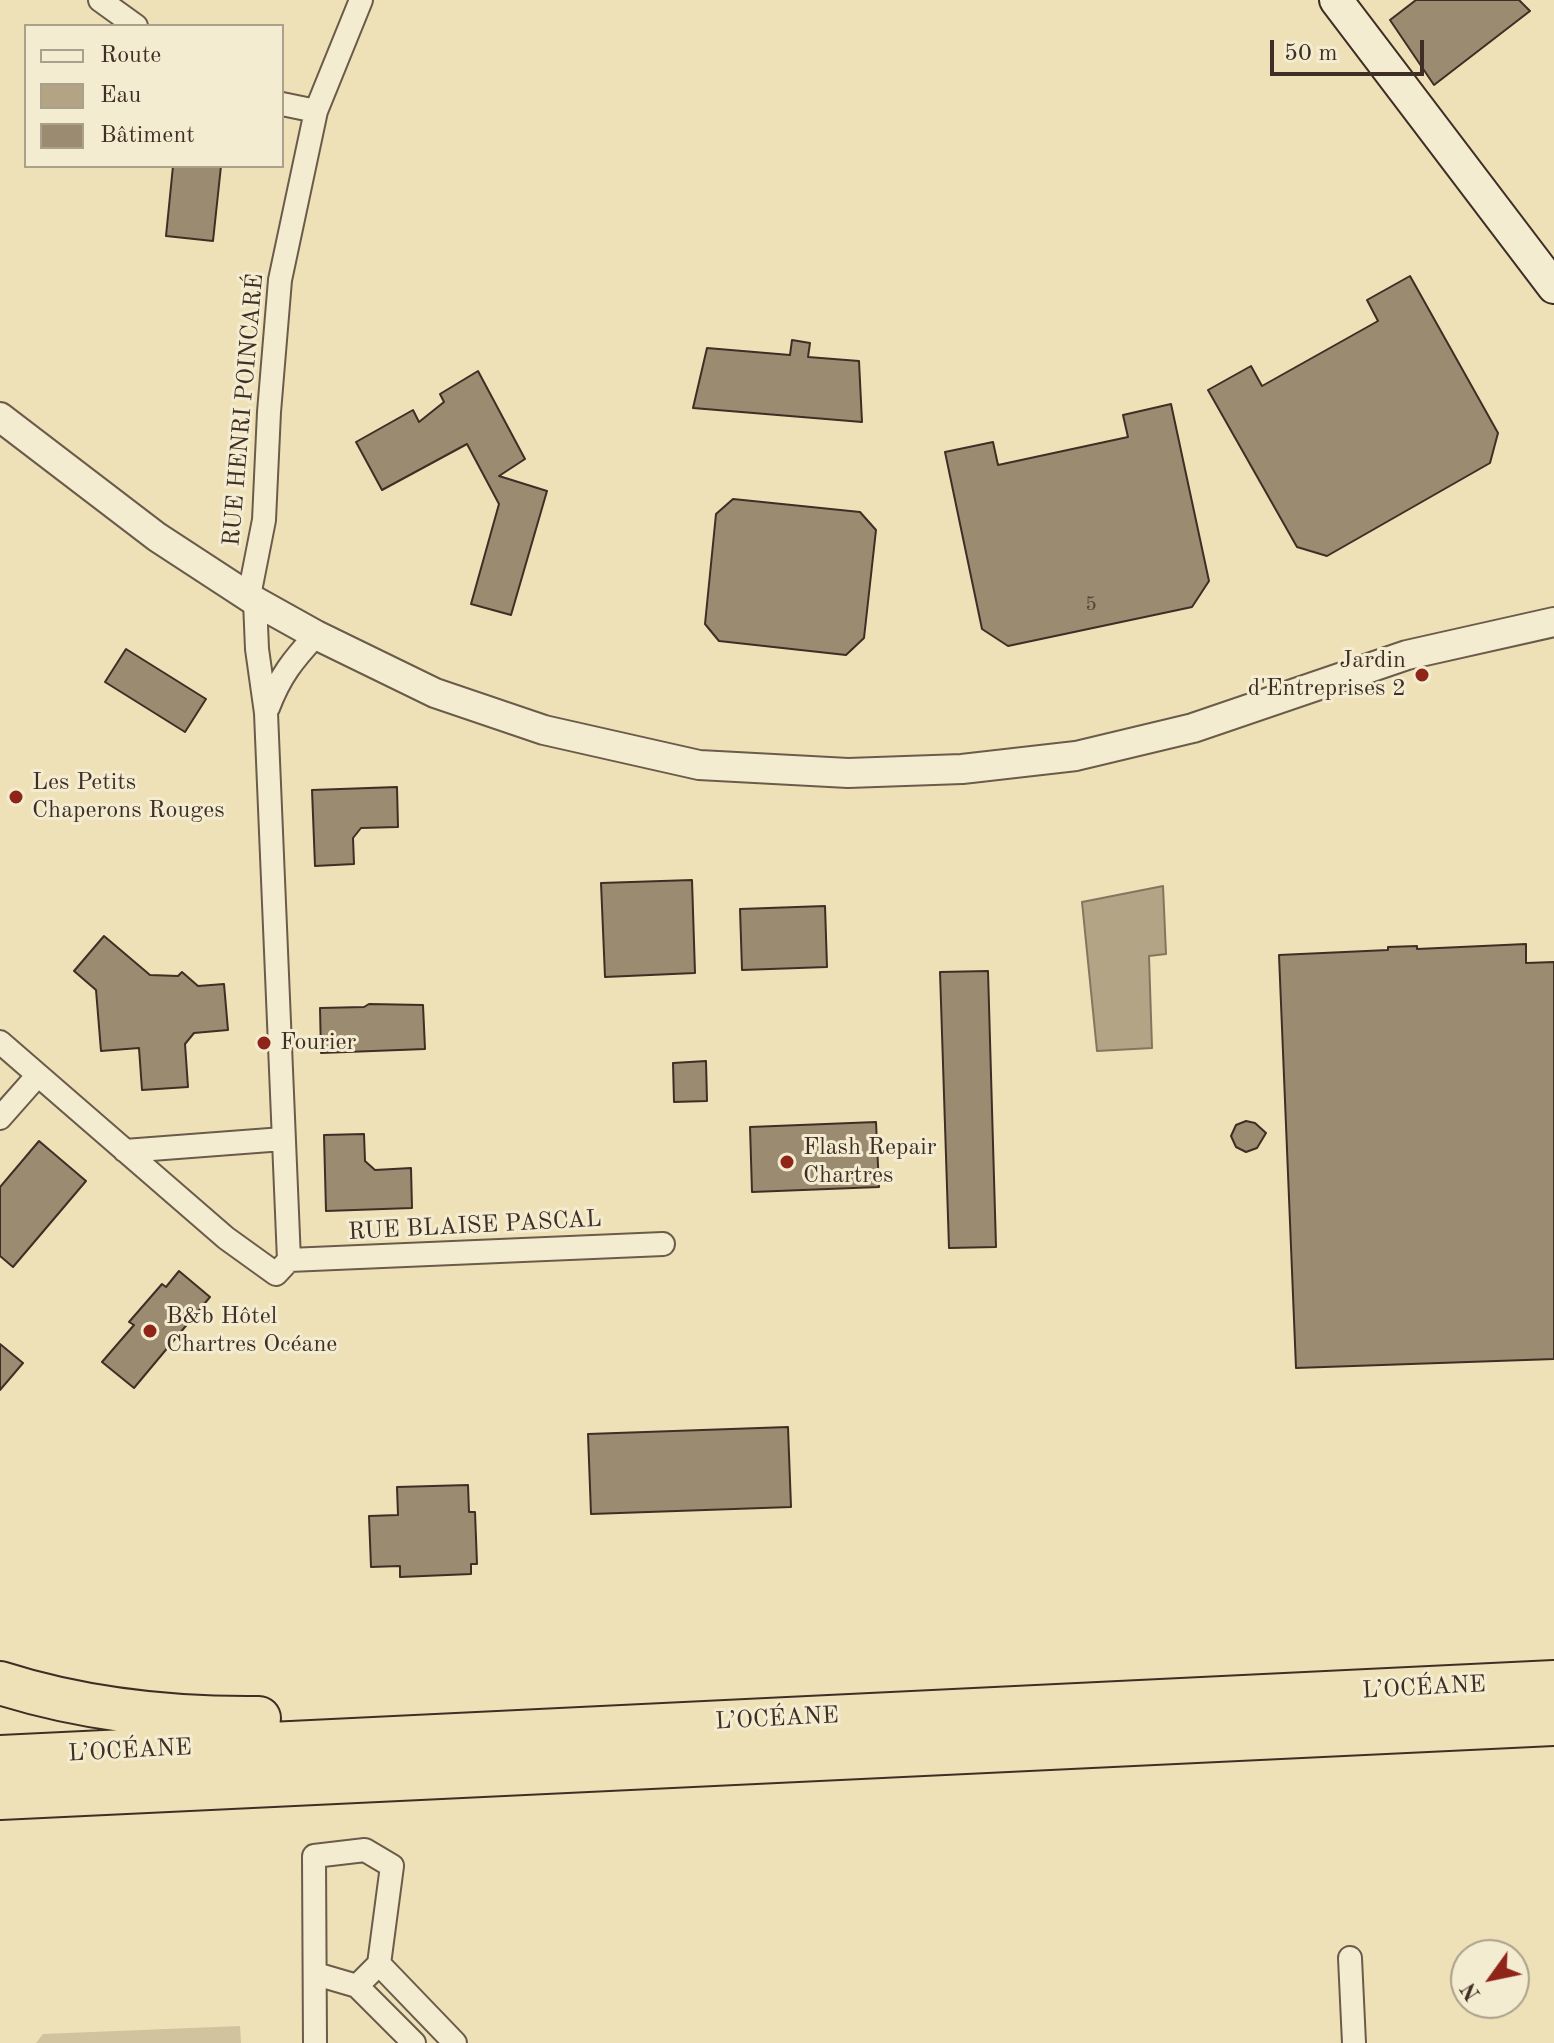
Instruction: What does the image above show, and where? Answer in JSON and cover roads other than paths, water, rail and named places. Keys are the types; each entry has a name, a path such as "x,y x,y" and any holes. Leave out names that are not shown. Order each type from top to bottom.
{"highway":[{"name":"L’OCÉANE","path":"0,1757 1554,1682"},
{"path":"0,1683 72,1702 135,1714 295,1718 360,1739"},
{"name":"L’OCÉANE","path":"0,1798 1554,1724"}],"main road":[{"path":"1336,0 1554,287"}],"street":[{"path":"100,0 133,24"},
{"name":"RUE HENRI POINCARÉ","path":"282,1267 283,1139 266,713 252,599 264,520 280,280 316,111 361,0"},
{"path":"284,104 316,111"},
{"path":"0,417 157,537 252,599 316,635 435,693 544,730 699,765 848,773 962,769 1076,756 1193,728 1407,655 1554,622"},
{"path":"266,713 289,664 316,635"},
{"path":"2,1047 226,1238 282,1267"},
{"path":"0,1118 38,1075"},
{"path":"125,1151 283,1139"},
{"name":"RUE BLAISE PASCAL","path":"282,1267 663,1244"},
{"path":"315,2043 314,1856 365,1850 392,1866 379,1964 357,1986"},
{"path":"1350,1958 1354,2043"},
{"path":"379,1964 455,2043"},
{"path":"316,1974 357,1986 414,2043"},
{"path":"378,2007 399,1985"}],"water":[{"path":"1163,886 1166,954 1149,956 1152,1048 1097,1051 1082,902"}],"place":[{"name":"Jardin d'Entreprises 2","path":"1422,675"},
{"name":"Les Petits Chaperons Rouges","path":"16,797"},
{"name":"Fourier","path":"264,1043"},
{"name":"Flash Repair Chartres","path":"787,1162"},
{"name":"B&b Hôtel Chartres Océane","path":"150,1331"}]}
